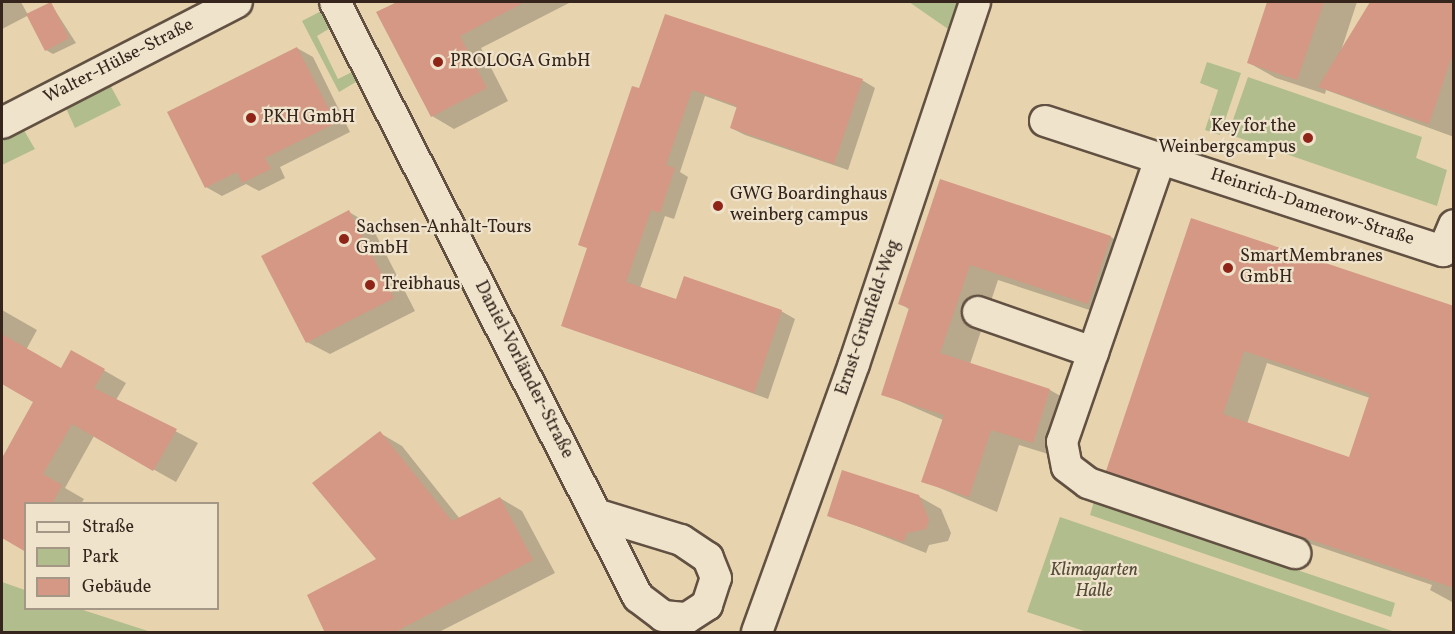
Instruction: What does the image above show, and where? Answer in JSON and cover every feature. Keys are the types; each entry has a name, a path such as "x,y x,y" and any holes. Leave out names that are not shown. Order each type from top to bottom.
{"street":[{"name":"Walter-Hülse-Straße","path":"2,123 237,2"},
{"name":"Daniel-Vorländer-Straße","path":"335,2 596,514"},
{"name":"Ernst-Grünfeld-Weg","path":"757,633 854,364 975,2"},
{"name":"Heinrich-Damerow-Straße","path":"1045,121 1160,159 1450,243"},
{"path":"1160,159 1062,442 1067,466 1089,483 1295,553"},
{"path":"978,312 1093,352"}],"green space":[{"path":"909,2 957,2 948,29"},
{"path":"323,10 332,27 317,36 338,79 356,70 361,79 339,92 302,21"},
{"path":"1207,62 1241,73 1220,135 1205,130 1218,90 1200,83"},
{"path":"1248,77 1422,137 1416,158 1447,170 1437,206 1228,134"},
{"path":"109,83 121,105 75,128 65,106"},
{"path":"22,127 35,149 2,165 2,138"},
{"path":"1094,501 1395,603 1391,617 1090,515"},
{"name":"Klimagarten Halle","path":"1060,517 1395,632 1087,632 1027,612"},
{"path":"2,582 24,590 24,610 83,610 151,632 2,632"}],"building":[{"path":"51,2 69,38 45,51 26,14"},
{"name":"PROLOGA GmbH","path":"397,2 525,2 460,36 487,88 431,117 376,12"},
{"path":"1267,2 1324,2 1297,80 1247,63"},
{"path":"1370,2 1454,2 1454,50 1429,124 1318,87"},
{"path":"665,14 863,79 834,164 730,128 737,106 692,90 666,165 675,168 660,213 651,210 626,282 676,299 684,276 782,310 754,393 561,326 587,248 578,245 632,86 639,88"},
{"name":"PKH GmbH","path":"297,47 336,123 265,158 271,169 242,183 237,172 205,188 167,112"},
{"path":"940,179 1111,236 1088,304 970,265 940,353 1050,389 1033,443 991,430 969,497 921,482 944,415 881,395 909,308 898,304"},
{"path":"349,210 394,298 306,343 261,256"},
{"path":"1191,218 1454,306 1454,588 1106,471","holes":["1244,351 1370,394 1349,457 1223,414"]},
{"path":"2,334 61,368 71,350 105,369 94,388 177,429 153,471 72,424 43,474 62,485 53,502 24,502 24,551 2,538 2,458 33,402 2,384"},
{"path":"380,431 452,521 500,497 533,560 393,633 325,633 307,595 376,559 312,483"},
{"path":"842,470 919,495 929,520 926,529 907,533 904,542 827,516"}],"place":[{"name":"PROLOGA GmbH","path":"438,62"},
{"name":"PKH GmbH","path":"251,118"},
{"name":"Key for the Weinbergcampus","path":"1308,138"},
{"name":"GWG Boardinghaus weinberg campus","path":"718,206"},
{"name":"Sachsen-Anhalt-Tours GmbH","path":"344,239"},
{"name":"SmartMembranes GmbH","path":"1228,268"},
{"name":"Treibhaus","path":"370,285"}]}
